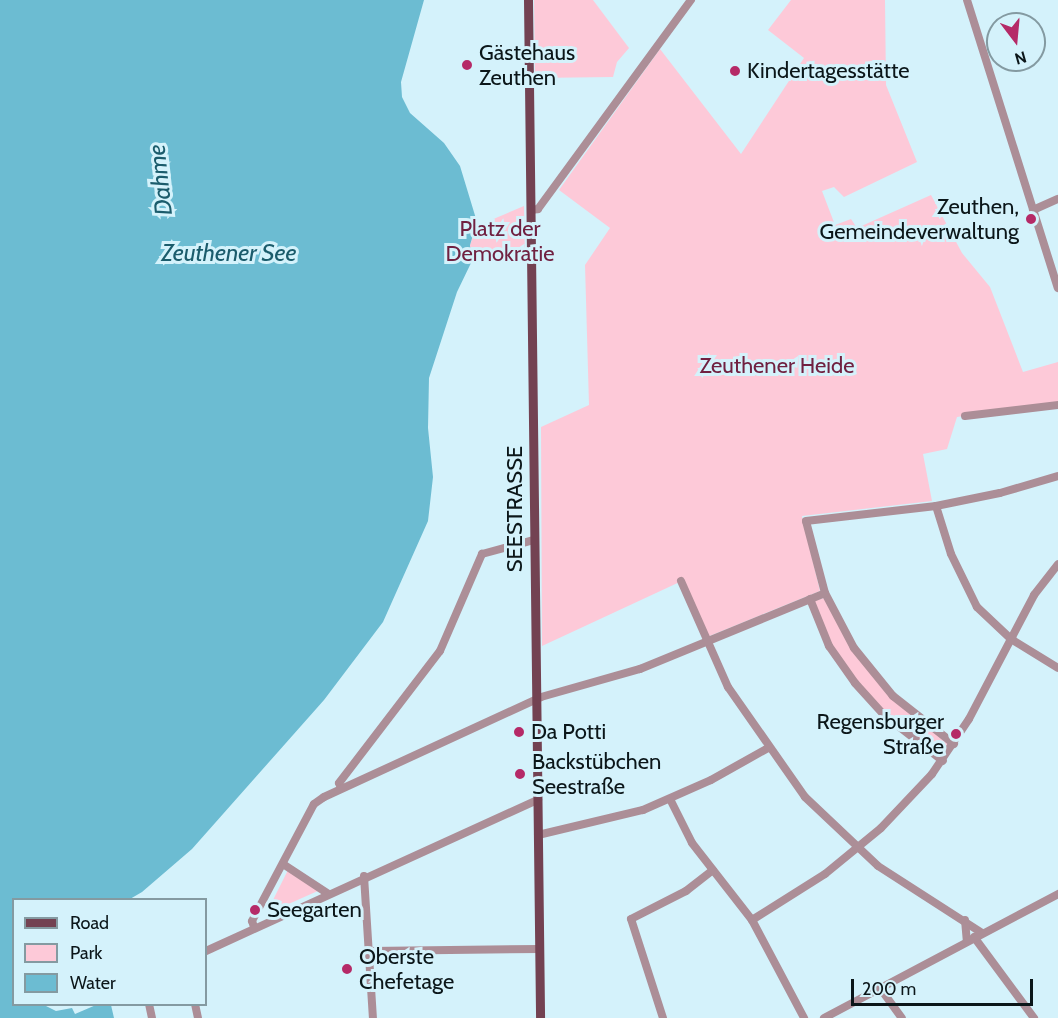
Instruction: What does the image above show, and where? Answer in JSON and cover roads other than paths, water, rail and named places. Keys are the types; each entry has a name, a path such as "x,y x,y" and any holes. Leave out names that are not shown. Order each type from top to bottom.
{"main road":[{"name":"SEESTRASSE","path":"528,0 540,1018"}],"street":[{"path":"532,210 538,209 691,0"},
{"path":"967,0 1058,288"},
{"path":"1033,210 1058,199"},
{"path":"965,416 1058,405"},
{"path":"954,744 912,713 875,676 854,648 825,593 806,521 936,506 1000,493 1058,476"},
{"path":"936,506 968,592 990,622 1011,639 1058,668"},
{"path":"342,788 339,783 441,649 482,554 534,540"},
{"path":"752,920 795,895 856,849 889,821 943,761 1039,587 1058,564"},
{"path":"681,581 706,642 728,687 768,748 805,797 856,849 965,920 974,937 1034,1018"},
{"path":"254,927 252,921 314,804 342,788 536,699 640,669 825,593"},
{"path":"810,599 829,646 855,683 883,714 943,761"},
{"path":"538,836 612,820 670,800 768,748"},
{"path":"207,950 364,876 538,800"},
{"path":"670,800 692,843 752,920 804,1018"},
{"path":"283,864 327,893"},
{"path":"663,1018 631,919 686,891 713,870"},
{"path":"364,876 373,1018"},
{"path":"824,1018 1058,894"},
{"path":"965,920 974,937"},
{"path":"370,951 540,949"},
{"path":"880,988 902,1018"}],"water":[{"name":"Zeuthener See","path":"0,0 424,0 401,82 402,97 410,113 444,143 460,166 477,222 470,245 471,263 457,292 429,378 428,428 433,477 428,521 383,622 324,700 192,849 142,892 132,898 12,898 12,1006 46,1006 56,1011 72,1008 75,1014 94,1006 111,1006 114,1018 0,1018"}],"place":[{"name":"Gästehaus Zeuthen","path":"467,65"},
{"name":"Kindertagesstätte","path":"735,71"},
{"name":"Zeuthen, Gemeindeverwaltung","path":"1031,219"},
{"name":"Da Potti","path":"519,732"},
{"name":"Regensburger Straße","path":"956,734"},
{"name":"Backstübchen Seestraße","path":"520,774"},
{"name":"Seegarten","path":"255,910"},
{"name":"Oberste Chefetage","path":"347,969"}],"water label":[{"name":"Dahme","path":"160,180"}],"park label":[{"name":"Platz der Demokratie","path":"500,240"},
{"name":"Zeuthener Heide","path":"777,366"}]}
